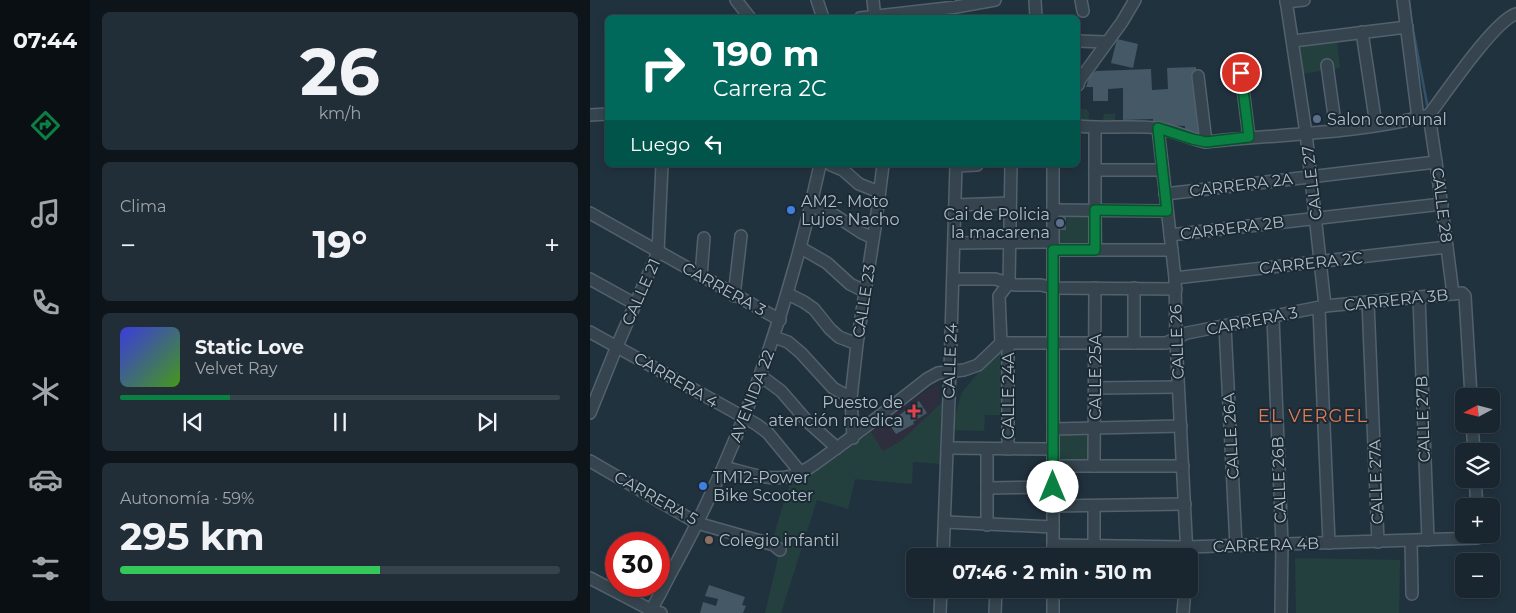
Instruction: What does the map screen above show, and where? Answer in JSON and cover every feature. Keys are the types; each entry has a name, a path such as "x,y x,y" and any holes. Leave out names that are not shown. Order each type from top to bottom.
{"street":[{"path":"736,0 748,15"},
{"path":"817,0 822,15"},
{"path":"873,0 875,15"},
{"path":"902,15 956,12 995,0"},
{"path":"1035,0 1036,15"},
{"path":"1080,79 1122,22 1135,0"},
{"path":"1286,1 1304,0"},
{"name":"CALLE 28","path":"1403,0 1423,117 1436,162 1453,294"},
{"name":"CALLE 27","path":"1286,1 1306,133 1321,261 1328,543"},
{"path":"1080,126 1158,128 1206,142 1336,130 1423,117 1501,24 1516,14"},
{"path":"1293,41 1407,27"},
{"path":"1362,32 1376,125"},
{"path":"1080,41 1106,42"},
{"name":"CALLE 27","path":"1327,65 1336,130"},
{"path":"1241,73 1249,137"},
{"path":"1198,76 1206,142"},
{"path":"590,115 605,114"},
{"path":"1095,128 1095,250"},
{"name":"CALLE 26","path":"1158,128 1175,284 1178,387 1187,548"},
{"name":"CARRERA 2A","path":"1165,194 1436,162"},
{"name":"CALLE 21","path":"590,413 658,252 662,167"},
{"name":"AVENIDA 22","path":"654,612 724,466 761,376 801,248 820,167"},
{"path":"836,167 843,170 859,184 879,192"},
{"name":"CALLE 23","path":"853,438 851,398 864,291 883,167"},
{"name":"CALLE 24","path":"943,548 956,167"},
{"path":"1009,283 1010,167"},
{"path":"1053,167 1053,548"},
{"path":"1095,170 1162,170"},
{"path":"955,204 1010,203"},
{"name":"CARRERA 2B","path":"1170,235 1442,204"},
{"path":"811,206 833,214 873,238"},
{"name":"CARRERA 2B","path":"1053,210 1167,211"},
{"name":"CARRERA 3","path":"590,213 734,296 780,320"},
{"path":"734,296 740,236"},
{"path":"700,276 704,238"},
{"path":"954,243 1010,242 1095,250 1172,250"},
{"name":"CARRERA 2C","path":"953,279 995,279 1015,286 1041,285 1052,288 1134,288 1175,284 1321,261 1447,247"},
{"path":"801,248 827,262 850,284 864,291"},
{"path":"590,279 636,304"},
{"name":"CALLE 24A","path":"1008,449 1004,343 999,296 1009,283"},
{"name":"CALLE 25A","path":"1094,466 1095,288"},
{"path":"1134,288 1134,343"},
{"name":"CARRERA 3B","path":"1322,307 1462,293 1465,296 1471,388"},
{"path":"788,294 804,302 814,310 839,337 857,344"},
{"name":"CALLE 27B","path":"1419,297 1428,540"},
{"name":"CALLE 27A","path":"1368,302 1378,542"},
{"name":"CARRERA 3","path":"1004,343 1166,343 1186,333 1322,307"},
{"name":"CALLE 26B","path":"1273,316 1282,544 1281,613"},
{"name":"CALLE 26A","path":"1225,326 1236,546"},
{"name":"CARRERA 4","path":"590,332 756,424 768,433 801,473"},
{"path":"774,337 788,342 801,353 833,388 851,398"},
{"path":"724,466 760,476 784,477 801,473 853,438 927,379 938,373 964,370 978,365 1004,343"},
{"path":"761,376 781,391 807,421 837,448"},
{"path":"1095,388 1178,387"},
{"path":"1053,429 1180,426"},
{"path":"947,448 1053,448"},
{"name":"CALLE 24A","path":"987,449 987,525"},
{"name":"CARRERA 5","path":"590,461 698,523 774,545 780,550"},
{"path":"1053,466 1183,466"},
{"path":"987,488 1053,487"},
{"path":"1053,506 1184,504"},
{"path":"1094,506 1094,545"},
{"path":"945,522 1053,527"},
{"name":"CARRERA 4B","path":"1198,551 1236,546 1411,541 1455,538"},
{"path":"1411,541 1412,594"},
{"name":"CARRERA 4B","path":"1074,548 1094,545 1134,548"},
{"path":"590,578 654,612"},
{"path":"940,613 941,598"},
{"path":"995,613 996,598"},
{"path":"1053,598 1053,613"},
{"path":"1183,613 1184,598"}],"shaded area":[{"name":"Puesto de atención medica","path":"935,385 938,385 939,388 939,403 913,431 901,441 883,451 871,432 886,419"}],"green space":[{"path":"1337,40 1340,68 1301,74 1297,45"},
{"path":"1080,108 1086,109 1089,112 1088,124 1080,123"},
{"path":"1104,114 1115,114 1115,126 1102,126"},
{"path":"1102,215 1104,254 1054,256 1054,230 1066,230 1067,216"},
{"path":"1002,350 1006,415 985,415 984,431 951,430 962,392 991,358"},
{"path":"945,399 942,464 913,462 912,484 855,479 848,509 817,500 781,613 765,613 778,558 773,538 790,482 830,462 871,432 883,451 901,441"},
{"path":"1054,432 1092,432 1092,465 1054,465"},
{"path":"1056,546 1187,548 1056,548"},
{"path":"1295,558 1400,560 1399,613 1296,613"}],"building":[{"path":"1117,39 1138,44 1133,68 1111,63"},
{"path":"1196,67 1200,134 1190,134 1190,131 1185,131 1185,126 1161,125 1161,122 1153,121 1153,119 1123,120 1123,88 1108,89 1108,101 1093,101 1093,87 1086,87 1090,75 1096,71 1151,69 1152,90 1168,89 1167,68"},
{"name":"Cai de Policia la macarena","path":"1054,217 1066,217 1066,230 1054,230"},
{"path":"919,401 927,413 913,422 914,424 896,434 891,427 898,422 895,418"},
{"path":"709,585 745,597 742,605 746,606 743,613 700,613 703,602 716,606 718,599 705,596"}],"waterway":[{"path":"1409,0 1428,109"}],"place":[{"name":"Salon comunal","path":"1317,119"},
{"name":"AM2- Moto Lujos Nacho","path":"791,210"},
{"name":"Cai de Policia la macarena","path":"1060,223"},
{"name":"Puesto de atención medica","path":"914,411"},
{"name":"TM12-Power Bike Scooter","path":"703,486"},
{"name":"Colegio infantil","path":"709,540"}],"district":[{"name":"EL VERGEL","path":"1313,416"}],"route":[{"path":"1053,487 1053,250 1095,250 1095,210 1167,211 1158,128 1206,142 1249,137 1241,73"}]}
